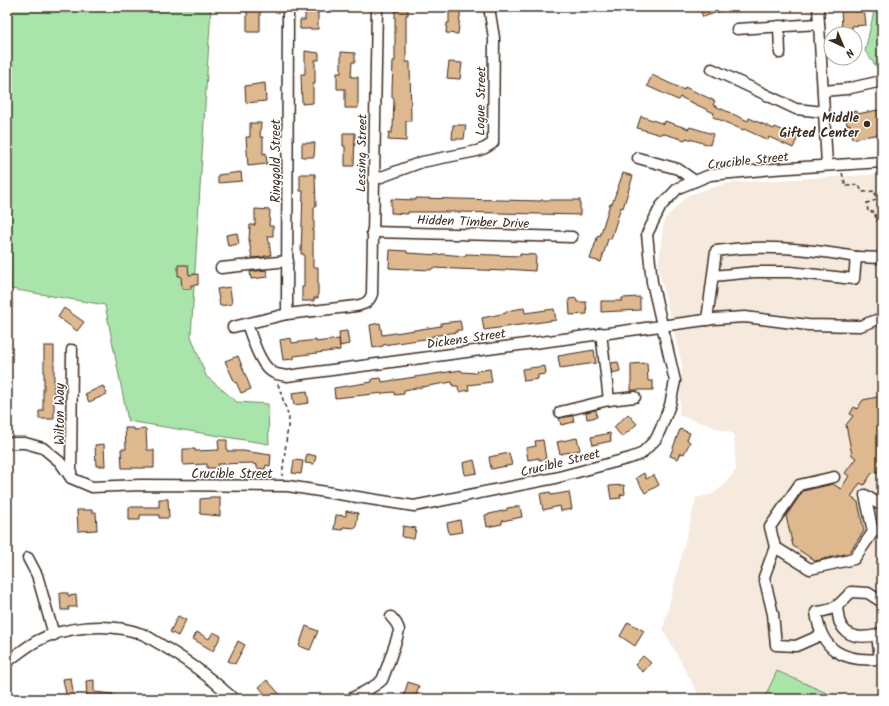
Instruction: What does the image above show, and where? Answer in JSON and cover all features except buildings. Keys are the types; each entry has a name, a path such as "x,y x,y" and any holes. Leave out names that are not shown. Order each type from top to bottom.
{"street":[{"name":"Ringgold Street","path":"287,314 288,7"},
{"name":"Lessing Street","path":"287,314 365,304 370,300 372,294 377,7"},
{"name":"Logue Street","path":"373,180 422,162 477,151 493,143 494,38 489,7"},
{"path":"818,7 827,165"},
{"path":"737,28 819,24"},
{"path":"779,26 780,53"},
{"path":"712,69 796,109 824,112"},
{"path":"823,91 846,89 882,82"},
{"path":"638,158 678,169 694,181"},
{"name":"Crucible Street","path":"71,478 92,487 140,485 288,486 414,506 555,478 640,454 656,439 670,405 675,381 652,282 647,234 660,206 678,188 710,175 882,162"},
{"name":"Hidden Timber Drive","path":"372,232 572,237"},
{"path":"707,320 716,251 750,247 786,248 829,252 856,257 881,258"},
{"path":"713,276 754,272 790,272 854,280 856,257"},
{"path":"221,268 288,261"},
{"path":"233,327 287,314"},
{"name":"Dickens Street","path":"274,373 287,376 707,320 745,318 808,325 860,326 882,318"},
{"path":"247,324 261,359 274,373"},
{"path":"601,333 609,400"},
{"name":"Wilton Way","path":"71,478 72,350"},
{"path":"560,412 609,400 635,397"},
{"path":"7,443 25,443 43,448 60,462 71,478"},
{"path":"821,635 796,646 776,645 773,614 764,577 775,547 770,526 799,485 834,477"},
{"path":"775,547 810,570 854,559 873,532 865,495 882,506"},
{"path":"28,558 37,575 54,635"},
{"path":"837,607 840,624 847,632 855,637 866,638 880,634 880,659 862,661 846,657 832,648 821,635 817,624 816,612 825,612 837,607 851,592 868,593 882,602"},
{"path":"350,699 382,680 393,652 399,630 391,617"},
{"path":"7,662 35,642 74,629 92,627 126,630 142,634 194,665 216,682 234,699"}],"path":[{"path":"842,172 846,186 859,185 862,192 875,191 876,200 867,203 868,212 875,212 876,221 882,219"},
{"path":"881,258 882,229"},
{"path":"274,373 289,418 281,486"}],"shaded area":[{"path":"882,174 882,699 701,699 663,629 696,498 713,494 722,487 736,470 734,434 679,415 682,365 658,267 664,220 688,195 728,183"}],"green space":[{"path":"7,7 211,7 191,336 206,376 237,402 268,404 269,444 128,421 105,305 11,289 7,234"},
{"path":"875,7 882,7 882,68 878,69 865,51"},
{"path":"777,671 840,699 764,699"}],"place":[{"name":"Middle Gifted Center","path":"867,124"}]}
